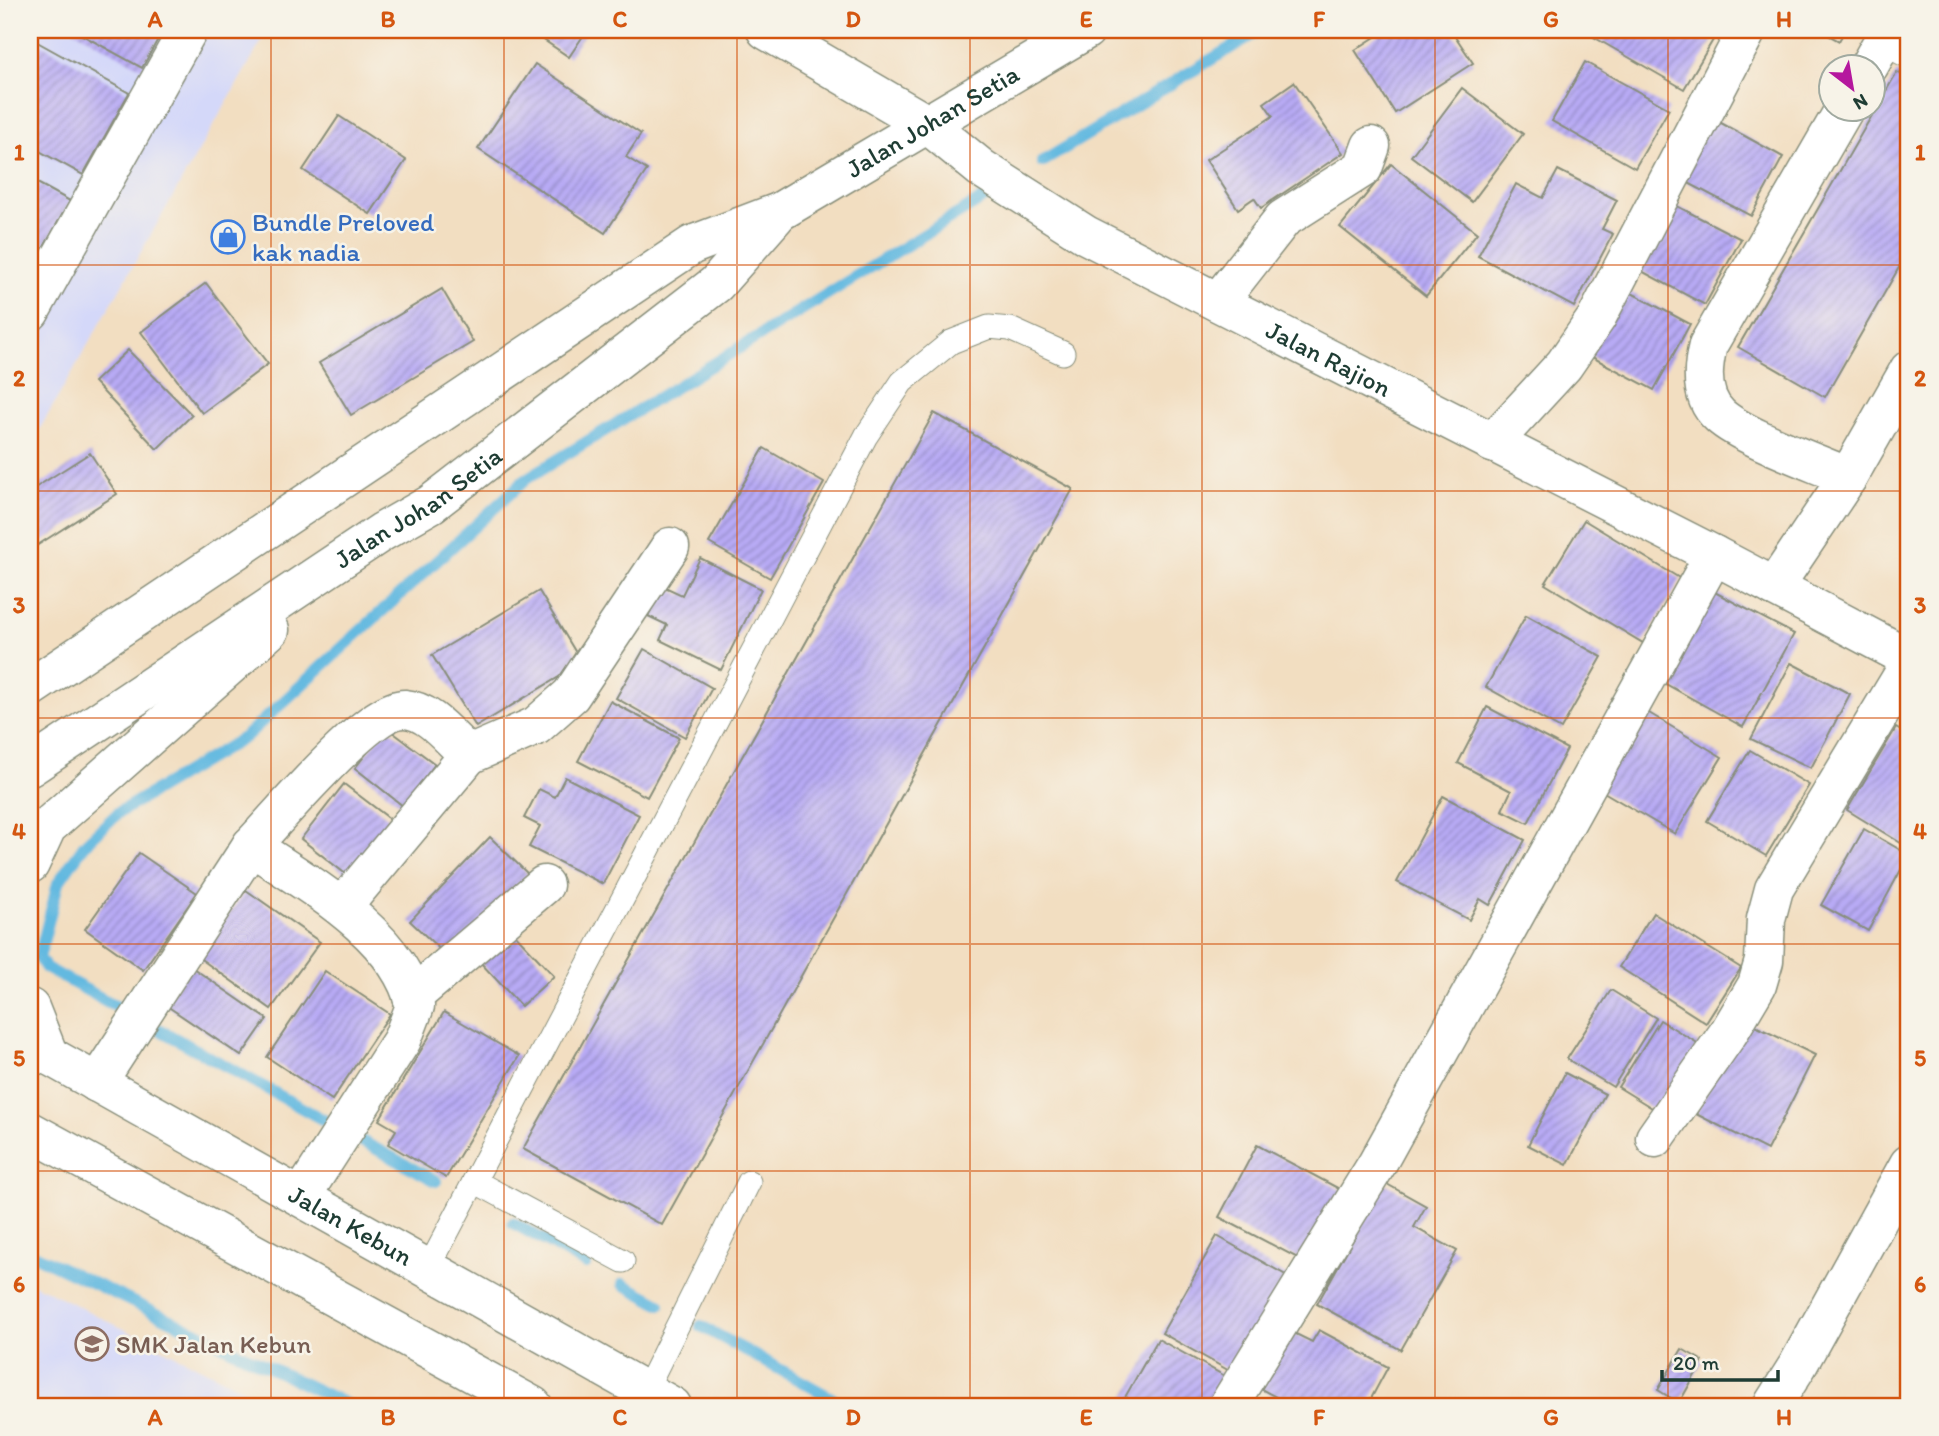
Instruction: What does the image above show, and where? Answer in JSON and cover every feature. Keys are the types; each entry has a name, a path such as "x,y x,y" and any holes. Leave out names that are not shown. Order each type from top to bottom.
{"street":[{"path":"30,312 188,30"},
{"name":"Jalan Rajion","path":"766,30 927,124 981,168 1086,235 1714,555 1909,658"},
{"name":"Jalan Johan Setia","path":"30,688 692,245 779,212 1084,30"},
{"path":"1492,443 1564,365 1597,317 1747,30"},
{"path":"1837,122 1708,345 1702,371 1708,396 1719,416 1745,432 1848,477"},
{"path":"1218,302 1283,219 1363,168 1371,146"},
{"name":"Jalan Johan Setia","path":"30,767 382,532 431,504 716,284 779,212"},
{"path":"1774,587 1848,477 1909,370"},
{"path":"30,864 47,827 382,532"},
{"path":"342,907 469,755 536,726 571,695 670,547"},
{"path":"1228,1406 1377,1164 1714,555"},
{"path":"1656,1138 1729,1032 1757,985 1764,961 1766,919 1774,889 1909,665"},
{"path":"97,1083 251,846 363,729 387,712 404,709 424,714 469,755"},
{"path":"251,846 342,907 399,967 415,1006 402,1040 301,1197"},
{"path":"412,997 544,885"},
{"path":"30,1008 39,1051"},
{"name":"Jalan Kebun","path":"39,1051 658,1399"},
{"path":"30,1131 533,1406"},
{"path":"1772,1406 1798,1365 1909,1164"}],"lane":[{"path":"428,1269 866,436 902,382 951,342 989,327 1010,329 1063,353"},
{"path":"474,1181 623,1261"},
{"path":"658,1399 749,1182"}],"shaded area":[{"path":"30,30 268,30 30,446"},
{"name":"SMK Jalan Kebun","path":"30,1282 277,1406 30,1406"}],"building":[{"path":"73,30 163,30 142,68"},
{"path":"529,30 587,30 569,57"},
{"path":"1386,30 1451,30 1473,63 1395,113 1355,50"},
{"path":"1593,30 1707,30 1704,36 1713,40 1684,89 1590,35"},
{"path":"1819,30 1845,30 1839,41"},
{"path":"30,38 129,93 83,175 30,146"},
{"path":"1585,62 1669,109 1635,168 1552,121"},
{"path":"535,64 641,134 626,157 647,170 605,233 478,149"},
{"path":"1897,72 1909,79 1909,250 1825,397 1738,347 1868,122 1886,122 1886,91"},
{"path":"1294,82 1343,153 1261,208 1254,198 1238,209 1206,160 1273,116 1264,103"},
{"path":"1462,88 1523,134 1472,202 1411,156"},
{"path":"339,116 406,160 370,214 303,170"},
{"path":"1712,118 1783,157 1751,216 1679,178"},
{"path":"1391,164 1477,233 1426,296 1340,227"},
{"path":"1558,170 1617,200 1602,229 1613,234 1574,307 1478,256 1516,184 1543,198"},
{"path":"30,179 70,201 30,272"},
{"path":"1669,202 1741,239 1705,305 1634,267"},
{"path":"206,283 268,364 202,413 141,332"},
{"path":"442,289 473,342 351,415 319,363"},
{"path":"1626,290 1690,324 1654,390 1590,356"},
{"path":"128,350 192,415 157,449 94,382"},
{"path":"934,413 1073,489 662,1225 523,1149"},
{"path":"764,448 824,483 770,578 709,543"},
{"path":"90,453 117,494 30,550 30,491"},
{"path":"1584,520 1681,579 1643,643 1545,584"},
{"path":"700,558 761,589 721,670 660,640 667,625 648,616 663,586 682,595"},
{"path":"1707,588 1794,634 1743,727 1657,679"},
{"path":"539,591 582,663 476,727 432,655"},
{"path":"1526,615 1602,657 1561,729 1486,687"},
{"path":"644,649 712,688 685,737 616,698"},
{"path":"1791,663 1850,694 1811,768 1751,739"},
{"path":"610,701 679,738 647,797 578,761"},
{"path":"1487,707 1567,749 1528,823 1502,810 1511,791 1458,763"},
{"path":"1644,710 1722,757 1675,834 1597,788"},
{"path":"387,728 435,764 403,806 355,768"},
{"path":"1896,728 1909,736 1909,848 1847,810"},
{"path":"1750,750 1809,785 1766,856 1707,821"},
{"path":"565,777 639,815 603,884 529,847 540,826 524,818 539,789 555,797"},
{"path":"344,784 390,819 347,875 301,839"},
{"path":"1443,796 1525,840 1490,905 1480,899 1469,920 1397,882"},
{"path":"1864,829 1909,855 1868,931 1821,905"},
{"path":"490,837 528,874 449,958 410,921"},
{"path":"139,853 197,893 143,970 85,929"},
{"path":"246,890 320,942 271,1009 198,957"},
{"path":"1653,913 1741,968 1706,1023 1619,967"},
{"path":"511,930 554,976 521,1006 479,961"},
{"path":"190,966 267,1019 241,1056 164,1004"},
{"path":"325,971 390,1014 332,1100 267,1057"},
{"path":"1611,990 1656,1018 1613,1087 1567,1059"},
{"path":"444,1012 519,1056 446,1178 388,1144 396,1130 379,1120"},
{"path":"1660,1020 1699,1044 1657,1111 1618,1087"},
{"path":"1743,1020 1815,1055 1767,1150 1696,1114"},
{"path":"1565,1073 1605,1094 1567,1165 1528,1145"},
{"path":"1257,1145 1345,1192 1307,1263 1219,1217"},
{"path":"1385,1183 1426,1206 1414,1227 1457,1251 1401,1350 1317,1304"},
{"path":"1217,1236 1298,1282 1242,1378 1162,1333"},
{"path":"1319,1330 1388,1367 1367,1406 1293,1406 1259,1388 1290,1331 1312,1342"},
{"path":"1158,1339 1230,1379 1215,1406 1120,1406"},
{"path":"1682,1349 1703,1361 1679,1403 1658,1390"}],"waterway":[{"path":"1042,162 1260,30"},
{"path":"123,1010 46,968 39,958 58,883 85,844 118,813 245,737 526,479 987,196"},
{"path":"151,1025 331,1124"},
{"path":"356,1138 436,1181"},
{"path":"513,1223 586,1264"},
{"path":"30,1253 350,1406"},
{"path":"623,1284 660,1304"},
{"path":"701,1326 846,1406"}],"place":[{"name":"Bundle Preloved kak nadia","path":"228,237"},
{"name":"SMK Jalan Kebun","path":"92,1344"}]}
